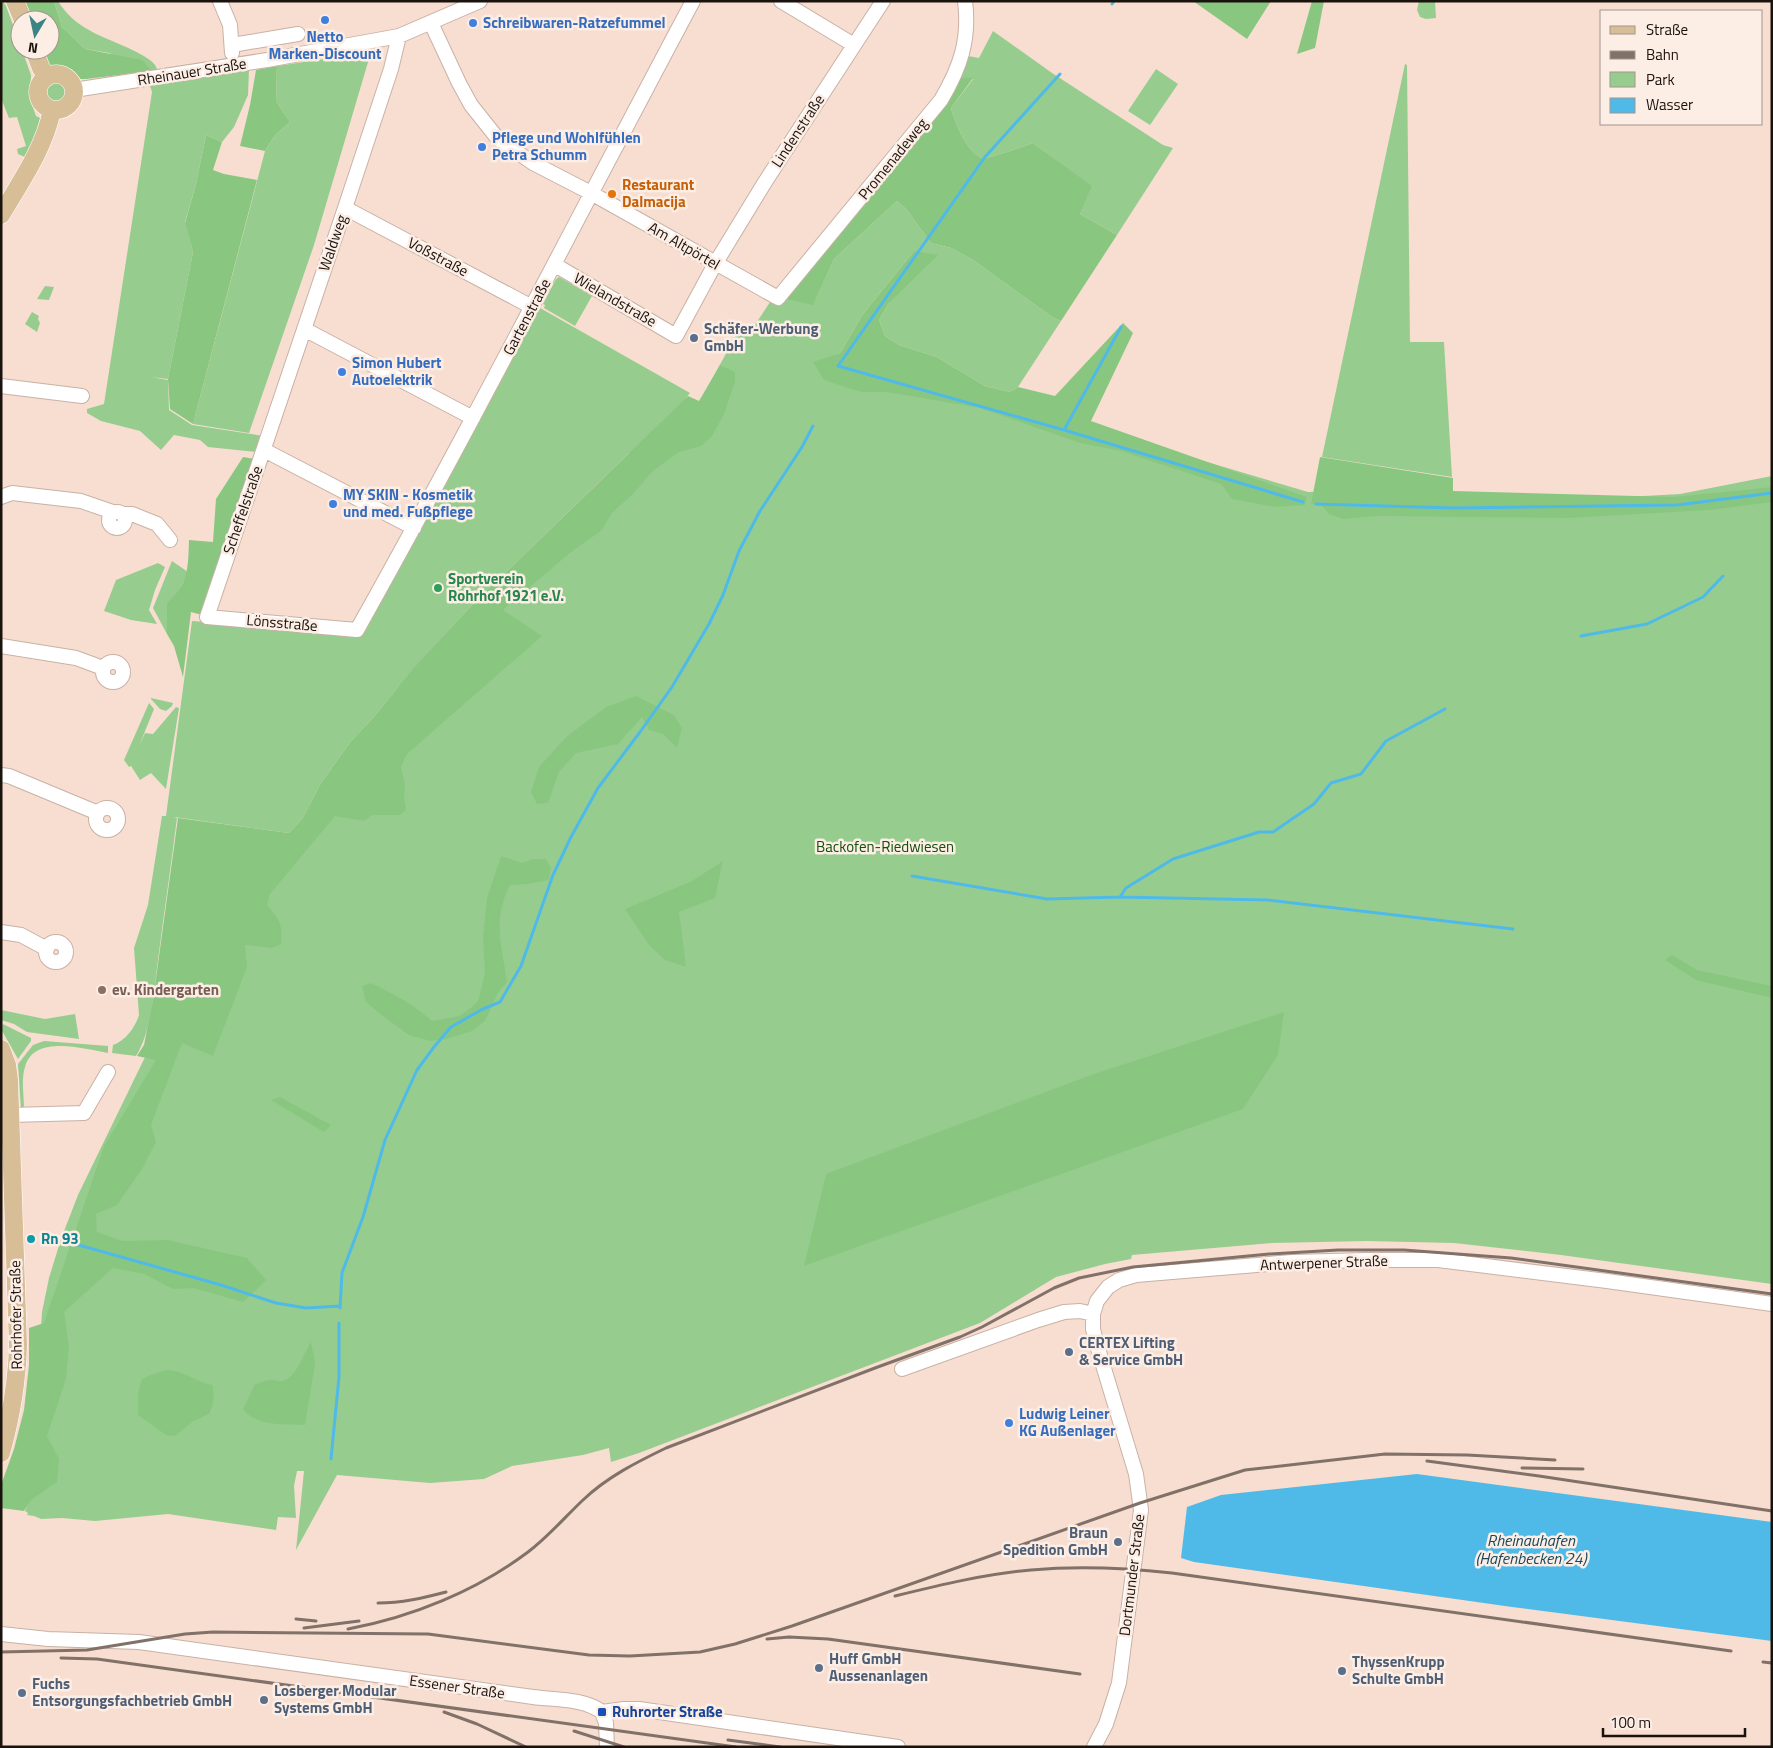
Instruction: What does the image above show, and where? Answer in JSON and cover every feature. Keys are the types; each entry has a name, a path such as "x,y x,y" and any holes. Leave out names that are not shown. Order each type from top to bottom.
{"main road":[{"path":"38,60 47,77"},
{"path":"54,74 67,78 72,83 74,90 74,97 71,103 66,108 59,110 45,107 38,95 38,88 42,82 54,74"},
{"path":"1,215 39,150 46,134 52,110"},
{"name":"Rohrhofer Straße","path":"1,1049 8,1065 18,1345 17,1374 6,1415 1,1453"}],"street":[{"path":"220,1 230,25 232,65"},
{"name":"Rheinauer Straße","path":"74,90 161,78 400,36 480,1"},
{"name":"Gartenstraße","path":"357,630 473,418 693,1"},
{"path":"781,1 854,45"},
{"name":"Lindenstraße","path":"676,336 715,264 764,182 883,1"},
{"name":"Promenadeweg","path":"778,298 941,100 954,78 962,53 966,29 965,1"},
{"name":"Am Altpörtel","path":"431,23 458,83 471,105 498,139 533,163 591,193 778,298"},
{"path":"232,45 298,34"},
{"name":"Waldweg","path":"264,450 400,36"},
{"name":"Voßstraße","path":"345,208 532,307"},
{"name":"Wielandstraße","path":"554,265 676,336"},
{"path":"304,329 473,418"},
{"path":"1,386 82,396"},
{"name":"Scheffelstraße","path":"207,617 264,450 414,528"},
{"path":"1,497 12,493 81,501 118,513 132,514 157,524 170,540"},
{"name":"Lönsstraße","path":"207,617 357,630"},
{"path":"1,646 76,658 103,668"},
{"path":"1,775 9,776 98,813"},
{"path":"1,932 21,935 47,948"},
{"path":"10,1115 84,1113 108,1072"},
{"name":"Antwerpener Straße","path":"1093,1314 1097,1301 1108,1287 1118,1280 1136,1276 1292,1262 1368,1260 1438,1260 1772,1304"},
{"path":"902,1369 1064,1312 1080,1311 1093,1314"},
{"name":"Dortmunder Straße","path":"1093,1314 1093,1329 1097,1347 1136,1474 1140,1510 1119,1684 1106,1724 1094,1747"},
{"name":"Essener Straße","path":"5,1633 48,1639 149,1643 533,1698 578,1702 589,1704 602,1712"},
{"path":"607,1747 606,1723 602,1712 624,1709 639,1709 745,1723 766,1729 898,1747"}],"green space":[{"path":"1,1 3,1 10,17 10,60 26,60 31,75 30,99 36,116 40,118 36,135 25,157 18,154 17,149 26,146 17,117 9,118 1,98"},
{"path":"23,1 54,1 57,10 26,10"},
{"path":"54,1 58,1 68,14 80,24 96,34 139,53 155,64 157,70 152,71 109,53 85,49 62,27 60,10 57,10"},
{"path":"1193,1 1271,1 1247,39"},
{"path":"1312,1 1324,1 1315,48 1297,54"},
{"path":"1419,1 1435,1 1436,18 1426,19 1420,17 1417,10"},
{"path":"60,20 62,27 85,49 142,60 152,71 76,79 70,74 50,65 47,60 60,60"},
{"path":"993,31 1052,73 1163,145 1173,148 1117,235 1080,214 1091,186 1033,143 984,158 973,152 963,137 951,108 973,79 960,77 968,56 979,58"},
{"path":"371,52 314,245 249,433 193,424 265,151 275,135 290,122 276,101 277,66"},
{"path":"1405,64 1407,65 1410,342 1444,342 1452,477 1322,457"},
{"path":"277,66 276,101 290,122 275,135 265,151 240,146 256,70"},
{"path":"1156,69 1178,84 1150,125 1128,111"},
{"path":"249,70 248,95 234,127 222,142 206,135 196,184 185,222 193,252 168,379 151,377 168,380 169,410 192,425 264,436 257,452 208,447 200,440 174,435 161,450 140,431 101,421 87,413 87,409 104,404 152,92 150,86"},
{"path":"960,77 973,78 951,108 963,137 973,152 984,158 1033,143 1092,186 1080,214 1117,235 1061,321 1052,317 973,260 951,248 931,243 907,210 897,201 834,259 813,305 784,299"},
{"path":"56,81 64,84 67,92 64,100 56,103 48,100 45,92 48,84"},
{"path":"206,135 222,142 213,170 257,180 193,424 170,409 168,379 193,252 185,223 196,184"},
{"name":"Backofen-Riedwiesen","path":"897,201 907,210 931,243 951,248 973,260 1052,317 1061,321 1018,387 1010,392 985,386 937,357 899,345 885,336 879,320 914,251 863,314 840,353 836,355 1308,492 1626,497 1680,494 1772,476 1772,1284 1561,1255 1454,1243 1367,1241 1272,1243 1132,1255 1131,1259 1056,1277 980,1323 611,1462 609,1448 583,1455 512,1466 484,1479 430,1483 337,1475 296,1550 304,1471 297,1471 294,1486 296,1518 278,1517 276,1530 168,1514 95,1521 62,1518 41,1519 27,1515 28,1513 25,1511 28,1504 42,1312 49,1278 61,1239 78,1195 198,948 300,825 400,685 351,741 321,783 302,819 289,833 174,817 177,818 154,997 146,1034 136,1056 112,1053 113,1045 129,1033 139,1015 134,948 148,905 162,816 166,816 192,621 345,632 363,630 540,308 690,393 685,399 699,403 740,328 751,331 772,299 813,304 834,259","holes":["630,453 430,651 469,608"]},
{"path":"914,251 938,255 889,303 879,320 885,336 899,345 937,357 985,386 1010,392 1018,387 1055,396 1123,323 1133,333 1091,421 1307,497 1305,505 1275,507 1232,499 1221,484 1121,451 1080,443 980,408 887,392 861,392 824,380 813,362 840,353 863,314"},
{"path":"559,277 592,296 575,326 544,308 545,305 543,304 556,279"},
{"path":"45,286 54,287 49,300 37,299"},
{"path":"32,312 39,316 40,323 37,332 25,324"},
{"path":"720,365 735,372 735,382 724,414 712,436 701,446 679,452 653,471 633,494 612,513 601,531 571,552 503,610 542,636 407,754 401,767 405,785 406,810 400,815 372,815 364,821 335,816 270,894 267,905 280,923 281,944 272,948 245,945 247,967 213,1056 182,1043 151,1125 156,1142 142,1169 117,1205 96,1214 97,1232 123,1241 168,1240 247,1258 266,1280 243,1302 193,1288 173,1289 144,1274 113,1268 64,1312 69,1347 66,1379 47,1436 59,1459 57,1482 31,1500 24,1511 1,1508 1,1485 14,1449 24,1410 29,1365 29,1328 44,1323 104,1146 156,1060 137,1056 144,1045 153,1000 178,818 289,833 302,819 321,783 351,741 469,608 688,396 699,401"},
{"path":"243,457 255,459 202,615 191,612 183,677 174,646 167,634 167,603 180,589 186,574 189,540 213,542 216,499"},
{"path":"1320,457 1453,478 1453,491 1673,497 1772,487 1772,502 1710,510 1566,518 1377,516 1343,519 1329,514 1322,506 1311,504"},
{"path":"172,561 188,572 177,595 168,603 167,634 153,608"},
{"path":"158,563 165,567 149,610 157,624 131,620 104,611 116,580"},
{"path":"636,696 674,715 682,728 677,748 663,734 649,730 642,717 618,744 576,753 559,772 548,803 537,804 531,792 539,767 566,737 606,707"},
{"path":"151,698 173,703 166,711 160,709"},
{"path":"149,703 154,709 139,746 145,733 153,734 176,707 179,708 166,789 151,773 140,780 131,766 129,767 124,760"},
{"path":"501,856 522,863 532,859 546,859 551,868 549,880 510,885 504,898 501,910 500,933 507,982 498,993 485,1021 472,1031 447,1039 430,1041 409,1035 366,1002 362,986 371,983 395,995 432,1021 459,1016 472,1007 478,1001 485,973 483,937 487,898"},
{"path":"723,861 715,898 679,912 686,967 665,960 649,945 625,909 692,881"},
{"path":"1672,955 1697,970 1772,986 1772,998 1696,980 1665,960"},
{"path":"1,1010 45,1019 75,1014 79,1039 27,1032 14,1024 1,1020"},
{"path":"1284,1012 1278,1055 1243,1109 804,1266 826,1174 1091,1075"},
{"path":"3,1024 31,1038 31,1041 18,1059 1,1029"},
{"path":"44,1041 108,1046 108,1053 61,1046 38,1050 30,1057 25,1067 23,1082 24,1109 21,1109 18,1064 33,1045"},
{"path":"280,1097 331,1125 324,1132 271,1100"},
{"path":"311,1342 315,1363 305,1425 263,1422 249,1415 243,1409 255,1384 268,1380 280,1381 291,1376"},
{"path":"166,1370 172,1370 212,1385 214,1393 209,1414 192,1422 175,1436 166,1435 138,1415 138,1393 142,1379"}],"water":[{"name":"Rheinauhafen (Hafenbecken 24)","path":"1417,1474 1772,1522 1772,1641 1512,1607 1194,1562 1181,1558 1187,1507 1221,1495"}],"waterway":[{"path":"1060,74 985,157 838,366 1064,430"},
{"path":"1121,327 1064,430 1303,502"},
{"path":"340,1308 342,1273 363,1217 385,1140 417,1070 451,1027 481,1010 500,1002 521,966 553,875 571,837 598,788 672,687 709,624 723,595 739,551 760,511 802,447 813,426"},
{"path":"1316,504 1454,508 1677,505 1772,493"},
{"path":"1581,636 1647,624 1703,597 1723,576"},
{"path":"1120,897 1126,888 1173,859 1259,832 1273,832 1314,804 1331,783 1361,774 1386,741 1445,709"},
{"path":"912,876 1047,899 1120,897 1268,900 1513,929"},
{"path":"75,1244 221,1285 276,1303 306,1308 340,1306"},
{"path":"331,1459 339,1377 339,1323"}],"railway":[{"path":"348,1629 419,1610 443,1601 487,1579 528,1552 602,1484 666,1448 960,1337 1054,1288 1079,1278 1133,1267 1269,1254 1338,1250 1404,1250 1511,1258 1772,1294"},
{"path":"1,1652 87,1650 185,1634 213,1632 428,1634 589,1655 630,1656 700,1652 735,1644 792,1626 1140,1503 1245,1470 1385,1454 1467,1455 1555,1460"},
{"path":"1427,1461 1772,1511"},
{"path":"1522,1468 1583,1469"},
{"path":"895,1596 963,1580 1031,1570 1066,1568 1137,1570 1172,1573 1731,1651"},
{"path":"378,1603 412,1600 446,1592"},
{"path":"296,1619 316,1621"},
{"path":"304,1628 359,1621"},
{"path":"767,1639 789,1637 828,1639 1080,1674"},
{"path":"61,1658 97,1659 736,1747"},
{"path":"1763,1662 1772,1663"},
{"path":"444,1712 477,1724 526,1747"},
{"path":"574,1731 624,1747"},
{"path":"728,1740 780,1747"}],"place":[{"name":"Netto Marken-Discount","path":"325,20"},
{"name":"Schreibwaren-Ratzefummel","path":"473,23"},
{"name":"Pflege und Wohlfühlen Petra Schumm","path":"482,147"},
{"name":"Restaurant Dalmacija","path":"612,194"},
{"name":"Schäfer-Werbung GmbH","path":"694,338"},
{"name":"Simon Hubert Autoelektrik","path":"342,372"},
{"name":"MY SKIN - Kosmetik und med. Fußpflege","path":"333,504"},
{"name":"Sportverein Rohrhof 1921 e.V.","path":"438,588"},
{"name":"ev. Kindergarten","path":"102,990"},
{"name":"Rn 93","path":"31,1239"},
{"name":"CERTEX Lifting & Service GmbH","path":"1069,1352"},
{"name":"Ludwig Leiner KG Außenlager","path":"1009,1423"},
{"name":"Braun Spedition GmbH","path":"1118,1542"},
{"name":"Huff GmbH Aussenanlagen","path":"819,1668"},
{"name":"ThyssenKrupp Schulte GmbH","path":"1342,1671"},
{"name":"Fuchs Entsorgungsfachbetrieb GmbH","path":"22,1693"},
{"name":"Losberger Modular Systems GmbH","path":"264,1700"},
{"name":"Ruhrorter Straße","path":"602,1712"}]}
